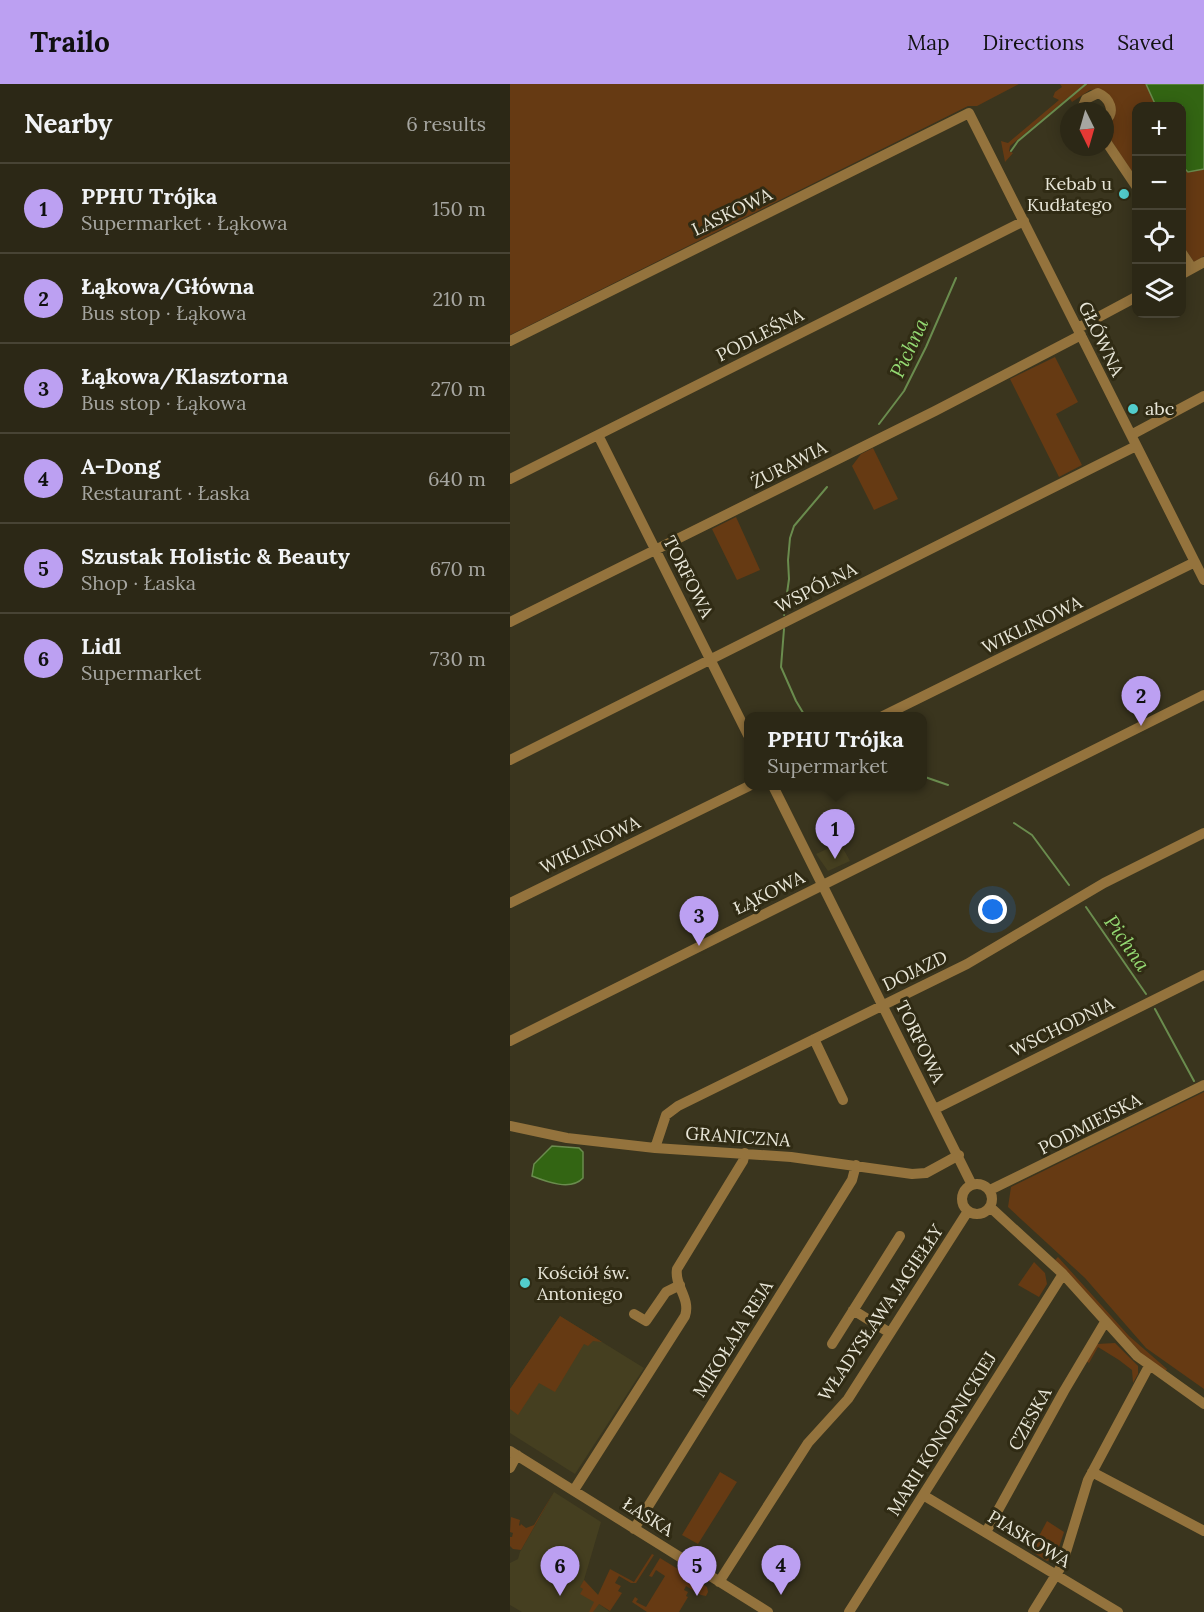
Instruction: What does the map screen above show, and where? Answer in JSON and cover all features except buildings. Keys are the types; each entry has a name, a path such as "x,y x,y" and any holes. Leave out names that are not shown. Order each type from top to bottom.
{"street":[{"path":"1085,102 1098,93 1103,95 1108,102"},
{"name":"GŁÓWNA","path":"969,112 1204,580"},
{"name":"LASKOWA","path":"510,341 969,112"},
{"path":"1114,153 1132,179"},
{"name":"PODLEŚNA","path":"510,479 1024,221"},
{"path":"1186,259 1192,268"},
{"path":"1186,272 1204,262"},
{"name":"ŻURAWIA","path":"510,622 656,550 1080,332 1132,300"},
{"path":"1131,435 1204,396"},
{"name":"TORFOWA","path":"598,435 744,727"},
{"name":"WSPÓLNA","path":"510,760 1136,446"},
{"name":"WIKLINOWA","path":"893,712 1194,559 1204,551"},
{"name":"ŁĄKOWA","path":"510,1041 1204,695"},
{"name":"WIKLINOWA","path":"510,903 744,788"},
{"name":"TORFOWA","path":"775,790 824,884 972,1185"},
{"name":"DOJAZD","path":"655,1148 662,1123 671,1110 967,964 1104,883 1204,833"},
{"name":"WSCHODNIA","path":"934,1109 1204,975"},
{"path":"814,1039 843,1100"},
{"name":"PODMIEJSKA","path":"990,1190 1204,1085"},
{"name":"GRANICZNA","path":"510,1126 567,1138 655,1148 745,1153 920,1174 959,1155"},
{"path":"574,1490 685,1316 687,1301 676,1276 677,1269 743,1161 745,1153"},
{"name":"MIKOŁAJA REJA","path":"634,1528 852,1180 856,1165"},
{"path":"982,1184 990,1190 993,1199 990,1207 977,1214 968,1210 963,1203 963,1194 972,1185 982,1184"},
{"path":"990,1207 1063,1274 1105,1322 1149,1366 1204,1404"},
{"name":"WŁADYSŁAWA JAGIEŁŁY","path":"719,1582 808,1443 848,1399 968,1210"},
{"path":"832,1344 900,1236"},
{"name":"MARII KONOPNICKIEJ","path":"849,1612 1063,1274"},
{"path":"634,1314 646,1321 666,1292 680,1285"},
{"path":"853,1310 890,1333"},
{"name":"CZESKA","path":"986,1533 1064,1391 1105,1322"},
{"path":"1033,1612 1062,1565 1092,1472 1149,1366"},
{"path":"510,1468 514,1453"},
{"name":"ŁASKA","path":"514,1453 768,1612"},
{"path":"1092,1472 1204,1531"},
{"name":"PIASKOWA","path":"923,1495 1118,1612"}],"shaded area":[{"path":"510,84 1019,84 977,106 968,106 510,335"},
{"path":"1060,84 1146,84 1154,102 1132,102 1132,172 1114,145 1114,102 1103,102 1098,90 1090,90 1072,102 1069,97 1060,102 1060,104 1010,146 1009,151 1013,153 1005,162 1001,141 1008,143 1059,100 1053,97 1055,92 1062,87"},
{"path":"1146,84 1204,84 1204,169 1188,172 1186,170 1186,102 1154,102"},
{"path":"1204,169 1204,256 1194,262 1186,250 1186,170 1188,172"},
{"path":"1055,357 1078,402 1056,414 1082,465 1059,477 1010,379"},
{"path":"873,448 898,499 874,510 852,466 861,454"},
{"path":"736,517 760,570 737,580 712,529"},
{"path":"840,843 850,861 828,871 816,854"},
{"path":"1204,1092 1204,1389 1146,1348 1085,1278 1008,1207 1011,1187"},
{"path":"552,1146 579,1148 583,1152 583,1178 566,1185 532,1176 534,1164"},
{"path":"1058,1257 1129,1336 1167,1369 1165,1372 1142,1354 1055,1260"},
{"path":"1034,1262 1045,1273 1047,1284 1039,1297 1018,1285"},
{"path":"560,1316 644,1368 575,1474 510,1433 510,1389"},
{"path":"560,1316 602,1342 593,1341 588,1346 584,1344 555,1392 539,1383 518,1415 510,1409 510,1389"},
{"path":"1115,1343 1138,1366 1138,1374 1133,1383 1132,1370 1098,1347 1089,1363 1086,1361 1097,1344"},
{"path":"720,1472 737,1482 698,1544 682,1535"},
{"path":"554,1492 601,1522 584,1580 602,1599 599,1604 610,1612 522,1612 510,1605 510,1563 518,1559"},
{"path":"554,1492 521,1550 513,1549 510,1546 510,1537 513,1533 510,1532 511,1517 520,1520 520,1526 521,1524 526,1528 534,1525"},
{"path":"1047,1521 1064,1532 1055,1559 1047,1561 1031,1551"},
{"path":"652,1554 654,1555 636,1583 631,1583 619,1576 615,1583 621,1586 618,1591 622,1593 610,1611 599,1604 593,1612 589,1612 594,1602 580,1594 583,1589 580,1587 584,1580 598,1595 610,1569 634,1582"},
{"path":"660,1558 707,1587 706,1596 686,1586 684,1590 688,1592 686,1596 688,1597 679,1612 647,1612 632,1602 635,1597 638,1599 636,1602 646,1607 665,1576 656,1570 652,1577 649,1576"}],"waterway":[{"name":"Pichna","path":"1011,151 1018,141 1086,84"},
{"name":"Pichna","path":"879,424 904,391 956,278"},
{"name":"Pichna","path":"784,615 789,579 790,538 794,526 827,487"},
{"name":"Pichna","path":"784,629 781,667 803,712"},
{"name":"Pichna","path":"927,778 948,785"},
{"name":"Pichna","path":"1014,823 1032,835 1069,885"},
{"name":"Pichna","path":"1086,907 1146,994"},
{"name":"Pichna","path":"1155,1009 1194,1081"}],"place":[{"name":"Kebab u Kudłatego","path":"1124,194"},
{"name":"abc","path":"1133,409"},
{"name":"Łąkowa/Główna","path":"1141,726"},
{"name":"PPHU Trójka","path":"835,859"},
{"name":"Łąkowa/Klasztorna","path":"699,946"},
{"name":"Kościół św. Antoniego","path":"525,1283"},
{"name":"A-Dong","path":"781,1595"},
{"name":"Lidl","path":"560,1596"},
{"name":"Szustak Holistic & Beauty","path":"697,1596"}]}
